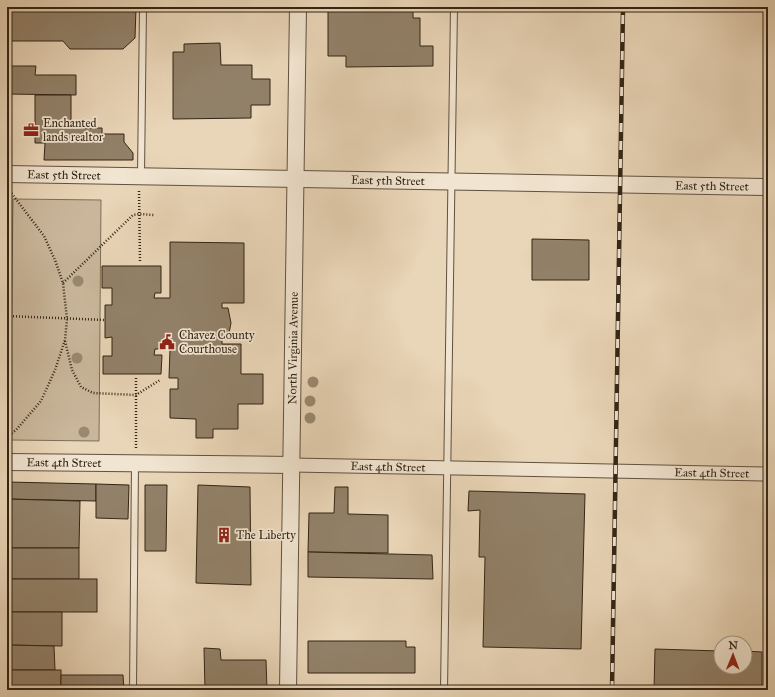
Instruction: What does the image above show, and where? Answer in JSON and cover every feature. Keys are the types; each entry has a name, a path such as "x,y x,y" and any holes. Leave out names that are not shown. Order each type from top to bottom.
{"street":[{"name":"North Virginia Avenue","path":"288,690 298,7"},
{"name":"East 5th Street","path":"8,182 140,184 296,179 768,187"},
{"name":"East 4th Street","path":"7,462 292,465 768,474"}],"lane":[{"path":"140,184 143,7"},
{"path":"444,690 454,7"},
{"path":"133,690 135,464"}],"path":[{"path":"7,437 16,430 41,401 55,370 65,340 67,318 63,283 55,260 44,236 8,182"},
{"path":"140,184 140,261"},
{"path":"63,283 134,215 154,215"},
{"path":"7,316 105,320"},
{"path":"65,340 72,370 81,387 93,393 136,395 160,380"},
{"path":"136,378 136,448"}],"shaded area":[{"path":"13,199 101,200 99,441 10,440"}],"building":[{"path":"7,7 136,7 135,38 123,49 70,49 63,41 7,41"},
{"path":"328,7 413,7 413,18 420,18 420,46 433,46 433,66 346,67 346,56 328,56"},
{"path":"220,43 221,65 252,65 252,79 270,79 270,105 251,105 251,118 173,119 173,52 184,52 184,44"},
{"path":"7,66 36,66 35,75 76,75 76,95 7,94"},
{"path":"35,95 71,95 71,124 81,124 81,128 102,128 102,134 124,134 124,142 133,153 133,160 44,160 45,143 35,143"},
{"path":"532,239 589,240 589,280 532,280"},
{"name":"Chavez County Courthouse","path":"170,242 244,243 244,303 222,303 222,308 228,308 231,323 228,338 222,339 222,344 241,344 241,374 263,374 263,404 238,404 238,429 213,429 213,438 196,438 196,419 170,418 170,389 178,389 178,378 169,378 170,349 155,349 154,355 162,355 161,374 103,374 103,356 112,356 112,337 105,338 105,305 112,305 112,288 102,288 102,266 161,266 161,293 155,293 154,298 170,298"},
{"path":"7,482 96,484 96,501 7,499"},
{"path":"96,484 129,485 128,519 96,518"},
{"path":"145,485 167,485 166,551 145,551"},
{"name":"The Liberty","path":"198,485 250,487 251,585 196,583"},
{"path":"335,487 348,487 348,514 388,515 388,553 308,552 309,513 334,513"},
{"path":"469,491 585,494 581,649 483,647 485,557 479,557 480,510 468,511"},
{"path":"7,499 80,501 79,548 7,548"},
{"path":"7,548 79,548 79,579 7,579"},
{"path":"308,552 432,555 433,579 308,577"},
{"path":"7,579 97,579 97,612 7,612"},
{"path":"7,612 62,612 62,646 7,645"},
{"path":"308,641 406,641 406,647 415,647 415,673 308,673"},
{"path":"7,645 54,646 55,670 7,670"},
{"path":"204,648 220,649 221,660 266,660 267,690 205,690"},
{"path":"655,649 713,651 713,675 753,675 753,651 762,652 762,690 654,690"},
{"path":"7,670 61,670 61,690 7,690"},
{"path":"61,675 123,675 124,690 61,690"}],"railway":[{"path":"612,690 623,7"}],"place":[{"name":"Enchanted lands realtor","path":"31,130"},
{"name":"Chavez County Courthouse","path":"167,342"},
{"name":"The Liberty","path":"224,535"}]}
